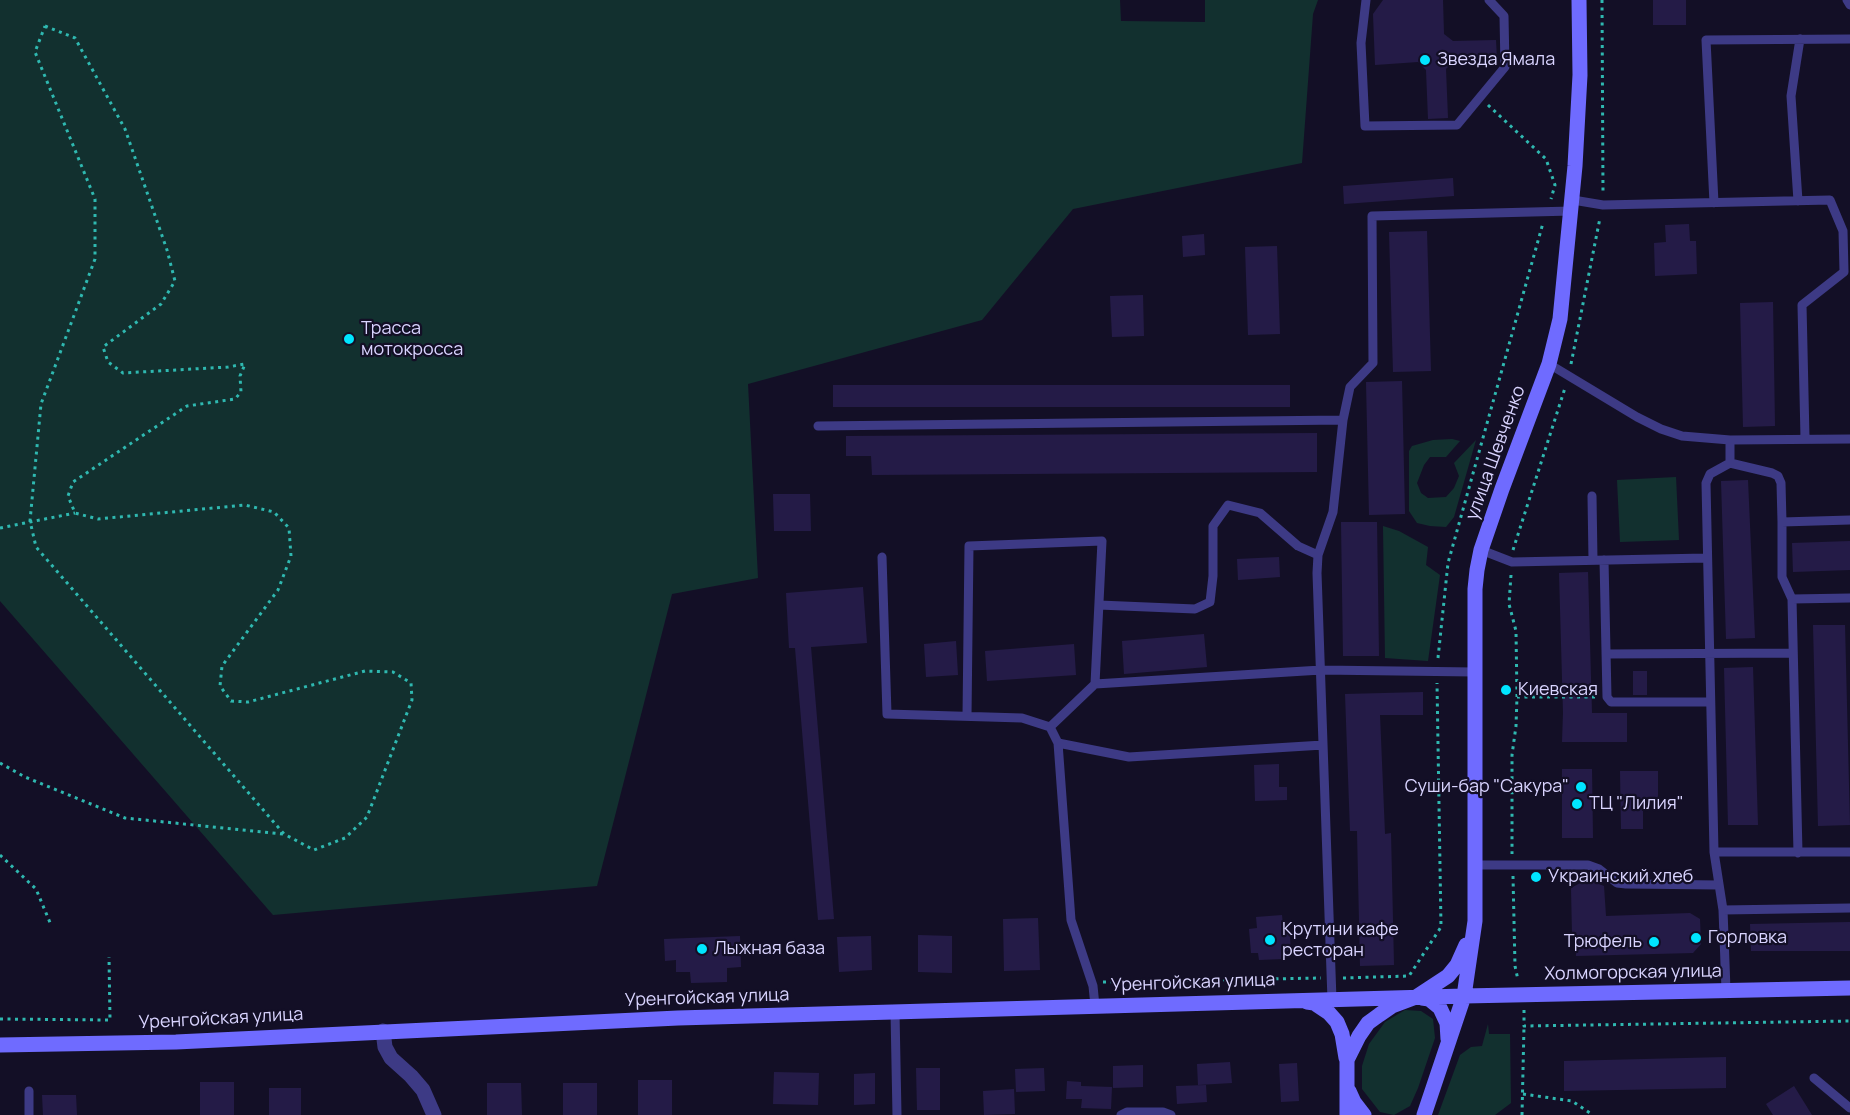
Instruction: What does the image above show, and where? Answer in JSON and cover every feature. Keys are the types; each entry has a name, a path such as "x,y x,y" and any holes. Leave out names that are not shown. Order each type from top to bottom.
{"street":[{"name":"улица Шевченко","path":"1475,921 1475,589 1481,550 1549,364 1560,319 1573,206 1580,75 1579,0"},
{"path":"1424,1114 1464,996 1475,921"},
{"path":"1347,1115 1347,1066 1352,1047 1368,1023 1392,1006 1436,986 1448,976 1457,965 1475,921"},
{"name":"Холмогорская улица","path":"1416,997 1850,988"},
{"name":"Уренгойская улица","path":"0,1045 164,1042 678,1018 1416,997"},
{"path":"1416,997 1429,999 1436,1003 1445,1015 1448,1030 1446,1053"},
{"path":"1292,1000 1314,1003 1329,1012 1342,1034 1349,1090 1354,1102 1364,1115"},
{"path":"383,1031 385,1047 391,1058 423,1090 434,1115"}],"lane":[{"path":"1366,0 1361,43 1365,126 1457,125 1505,67 1504,16 1489,0"},
{"path":"1847,0 1850,5"},
{"path":"1798,201 1791,96 1800,39"},
{"path":"1714,203 1706,40 1850,39"},
{"path":"1332,999 1318,555 1333,512 1343,420 1350,387 1373,363 1372,216 1573,206 1830,200 1843,231 1844,272 1802,305 1805,438"},
{"path":"1549,364 1661,429 1682,436 1730,440 1850,439"},
{"path":"819,426 1343,420"},
{"path":"1730,440 1730,464"},
{"path":"1726,990 1724,910 1714,852 1706,558 1707,478 1710,474 1730,464 1772,473 1778,476 1781,483 1782,577 1792,599 1798,853"},
{"path":"1592,496 1593,560"},
{"path":"1099,605 1195,609 1210,602 1213,576 1213,526 1228,505 1260,513 1299,546 1318,555"},
{"path":"1782,522 1850,520"},
{"path":"967,716 969,546 1102,541 1095,684"},
{"path":"1481,550 1512,562 1706,558"},
{"path":"882,557 887,714 1022,718 1050,726 1058,743 1071,920 1093,986 1095,1006"},
{"path":"1604,560 1607,697 1611,702 1710,702"},
{"path":"1792,599 1850,598"},
{"path":"1606,654 1793,653"},
{"path":"1050,726 1095,684 1321,670 1474,672"},
{"path":"1058,743 1129,757 1323,745"},
{"path":"1714,852 1850,852"},
{"path":"1476,865 1588,865 1599,869 1617,883 1719,885"},
{"path":"1724,910 1850,908"},
{"path":"895,1012 897,1115"},
{"path":"1814,1078 1850,1108"},
{"path":"29,1091 29,1115"},
{"path":"1121,1115 1127,1112 1163,1112 1171,1115"}],"path":[{"path":"1522,1115 1524,1026 1515,966 1512,865 1512,755 1517,697 1516,631 1509,604 1512,562 1514,543 1569,376 1603,205 1602,0"},
{"path":"75,513 68,496 73,482 187,406 235,399 241,392 240,376 245,364 123,373 108,362 103,347 161,304 175,281 167,250 125,129 75,38 45,26 35,52 95,199 95,259 41,404 30,521 36,547 284,834"},
{"path":"1479,98 1546,159"},
{"path":"125,129 130,127"},
{"path":"0,528 75,513 98,519 246,505 274,512 289,528 291,556 278,590 222,666 220,686 231,701 248,702 365,671 393,672 411,683 412,700 367,817 345,838 315,850 284,834 125,818 25,777 0,764"},
{"path":"1517,697 1607,697"},
{"path":"0,855 36,890 51,925"},
{"path":"0,1019 110,1020 109,957"},
{"path":"1524,1026 1850,1021"},
{"path":"1523,1094 1572,1101 1593,1115"}],"green space":[{"name":"Трасса мотокросса","path":"0,0 1120,0 1121,21 1205,22 1205,0 1318,0 1313,14 1302,163 1073,209 982,320 748,384 758,578 672,594 597,886 273,915 0,601"},
{"path":"1433,440 1460,441 1446,457 1430,457 1417,483 1421,493 1428,498 1446,497 1454,488 1459,476 1454,463 1476,440 1454,517 1446,527 1417,523 1409,511 1409,451 1412,446"},
{"path":"1676,477 1679,540 1620,542 1617,480"},
{"path":"1383,526 1399,531 1428,547 1426,565 1440,575 1428,661 1385,658"},
{"path":"1405,1010 1421,1011 1433,1019 1435,1038 1410,1106 1394,1115 1380,1112 1362,1089 1362,1066 1369,1044 1385,1022"},
{"path":"1488,1024 1489,1034 1510,1034 1511,1103 1495,1115 1438,1115 1460,1055 1471,1047 1482,1046"}],"building":[{"name":"Звезда Ямала","path":"1383,0 1443,0 1444,34 1453,41 1496,40 1497,59 1454,61 1446,69 1448,118 1428,119 1426,70 1418,62 1375,65 1373,14"},
{"path":"1653,0 1686,0 1686,25 1653,25"},
{"path":"1453,178 1454,196 1344,204 1343,186"},
{"path":"1689,224 1690,241 1696,241 1697,274 1655,276 1654,243 1666,242 1665,225"},
{"path":"1427,231 1431,371 1393,372 1389,232"},
{"path":"1204,234 1205,255 1183,257 1182,236"},
{"path":"1277,246 1280,334 1248,335 1245,247"},
{"path":"1143,295 1144,336 1112,337 1110,296"},
{"path":"1773,302 1775,426 1743,427 1740,303"},
{"path":"1402,381 1405,514 1369,515 1366,382"},
{"path":"833,385 1290,385 1290,407 833,407"},
{"path":"1317,433 1317,472 872,475 871,456 846,456 846,436"},
{"path":"1748,480 1755,638 1726,639 1721,481"},
{"path":"773,494 810,494 811,531 774,531"},
{"path":"1341,522 1377,522 1379,656 1343,656"},
{"path":"1850,541 1850,570 1793,572 1792,543"},
{"path":"1279,557 1280,577 1238,580 1237,559"},
{"path":"1588,572 1592,713 1627,713 1627,742 1562,742 1559,573"},
{"path":"863,587 867,643 811,647 834,919 818,920 795,648 789,648 786,593"},
{"path":"1813,625 1845,625 1850,825 1818,826"},
{"path":"1204,634 1207,667 1124,674 1122,641"},
{"path":"956,641 958,675 926,677 924,644"},
{"path":"1074,644 1076,675 987,681 985,651"},
{"path":"1753,667 1758,825 1728,825 1724,668"},
{"path":"1633,671 1647,671 1647,695 1633,695"},
{"path":"1423,692 1423,715 1380,715 1385,834 1391,833 1394,965 1360,966 1357,831 1350,831 1345,694"},
{"path":"1279,764 1279,787 1287,787 1287,800 1255,801 1254,765"},
{"name":"ТЦ \"Лилия\"","path":"1562,769 1592,769 1593,838 1562,838"},
{"path":"1620,771 1658,771 1658,799 1643,799 1643,829 1621,829"},
{"path":"1584,881 1604,886 1606,916 1690,913 1700,919 1701,944 1693,953 1576,956 1576,935 1572,934 1571,888"},
{"name":"Крутини кафе ресторан","path":"1282,915 1283,925 1289,924 1291,951 1282,951 1283,959 1259,960 1258,953 1251,953 1249,929 1257,928 1256,917"},
{"path":"1038,918 1040,970 1004,971 1003,919"},
{"path":"1850,922 1850,951 1751,951 1750,924"},
{"path":"918,935 952,936 952,973 918,972"},
{"name":"Лыжная база","path":"740,936 741,967 727,968 727,982 691,983 690,972 676,972 676,960 665,961 664,939"},
{"path":"871,936 872,970 839,972 837,937"},
{"path":"1726,1057 1726,1088 1564,1091 1564,1061"},
{"path":"1230,1062 1232,1083 1198,1085 1197,1064"},
{"path":"1297,1063 1299,1101 1281,1102 1279,1064"},
{"path":"1143,1065 1143,1087 1113,1088 1113,1066"},
{"path":"916,1068 940,1068 940,1110 917,1110"},
{"path":"1044,1068 1045,1091 1016,1092 1015,1069"},
{"path":"774,1072 819,1073 818,1105 773,1104"},
{"path":"875,1073 875,1104 854,1105 854,1074"},
{"path":"638,1080 672,1080 672,1115 638,1115"},
{"path":"1067,1081 1081,1082 1081,1086 1112,1087 1111,1109 1081,1108 1082,1099 1066,1099"},
{"path":"200,1082 234,1082 234,1115 200,1115"},
{"path":"487,1083 521,1083 522,1115 487,1115"},
{"path":"563,1083 597,1083 597,1115 563,1115"},
{"path":"1206,1085 1207,1102 1177,1104 1176,1086"},
{"path":"1794,1086 1812,1115 1773,1115 1766,1104"},
{"path":"269,1088 301,1088 301,1115 269,1115"},
{"path":"1014,1089 1015,1114 984,1115 983,1091"},
{"path":"42,1095 76,1095 77,1115 43,1115"}],"place":[{"name":"Звезда Ямала","path":"1425,60"},
{"name":"Трасса мотокросса","path":"349,339"},
{"name":"Киевская","path":"1506,690"},
{"name":"Суши-бар \"Сакура\"","path":"1581,787"},
{"name":"ТЦ \"Лилия\"","path":"1577,804"},
{"name":"Украинский хлеб","path":"1536,877"},
{"name":"Горловка","path":"1696,938"},
{"name":"Крутини кафе ресторан","path":"1270,940"},
{"name":"Трюфель","path":"1654,942"},
{"name":"Лыжная база","path":"702,949"}]}
